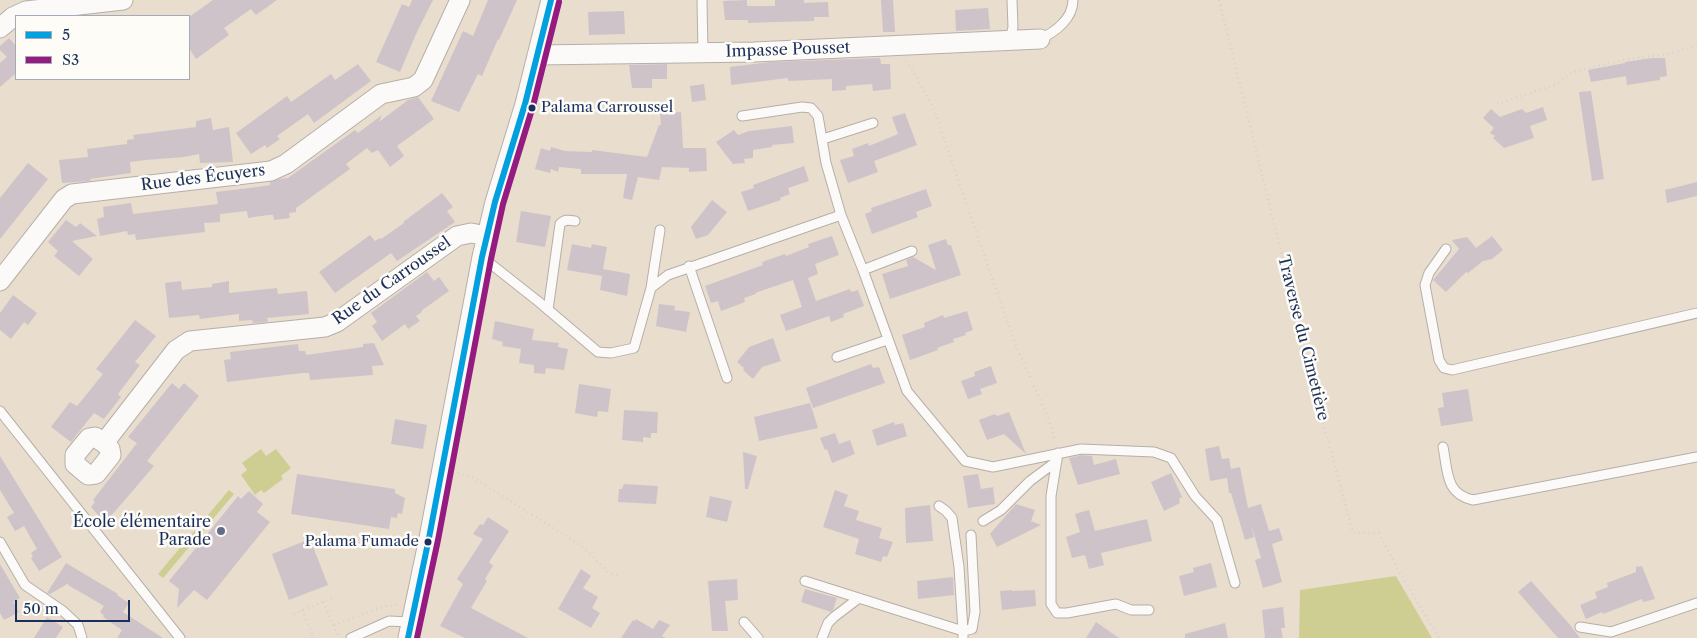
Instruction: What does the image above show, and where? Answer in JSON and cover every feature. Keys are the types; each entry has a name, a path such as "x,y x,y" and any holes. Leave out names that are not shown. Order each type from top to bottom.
{"street":[{"path":"17,15 26,11 124,0"},
{"name":"Rue des Écuyers","path":"0,280 64,199 72,194 271,171 286,164 381,94 414,87 423,80 460,0"},
{"path":"411,633 415,602 482,257 525,104 551,0"},
{"path":"0,28 15,16"},
{"name":"Impasse Pousset","path":"537,55 754,52 1040,39"},
{"name":"Rue du Carroussel","path":"104,443 176,350 190,341 326,327 337,322 457,236 471,233 487,236"}],"lane":[{"path":"702,0 703,53"},
{"path":"1010,40 1013,27 1012,0"},
{"path":"1040,39 1053,33 1066,20 1073,0"},
{"path":"742,116 802,107 811,108 818,116 826,163 841,215 907,391 965,461 993,467 1057,457 1081,449 1154,452 1171,458 1195,496 1217,520 1235,583"},
{"path":"823,139 873,123"},
{"path":"651,288 668,275 689,266 841,215"},
{"path":"548,310 560,224 567,220 576,221"},
{"path":"482,257 598,352 625,351 634,348 651,288 660,230"},
{"path":"1446,249 1428,273 1425,284 1439,360 1444,368 1452,370 1697,313"},
{"path":"863,270 912,251"},
{"path":"689,266 727,378"},
{"path":"837,358 888,340"},
{"path":"0,411 180,638"},
{"path":"1443,447 1450,485 1456,494 1473,500 1697,456"},
{"path":"983,521 1001,510 1057,457"},
{"path":"1057,457 1051,496 1051,604 1057,613 1067,613 1116,604 1131,610 1149,610"},
{"path":"939,506 946,510 952,518 959,567 963,635"},
{"path":"963,635 972,629 975,612 971,535"},
{"path":"0,542 25,585 78,624 82,638"},
{"path":"805,582 859,598 963,635"},
{"path":"822,638 828,623 834,616 859,598"},
{"path":"1580,628 1611,632 1697,603"},
{"path":"351,638 373,633 389,621 411,633"},
{"path":"744,622 758,638"}],"path":[{"name":"Traverse du Cimetière","path":"1219,0 1322,418 1353,534 1379,533 1400,573 1439,638"},
{"path":"892,45 910,66 933,107 1014,341 1049,420 1057,457"},
{"path":"1497,104 1555,85 1572,72 1624,60 1667,54 1697,46"},
{"path":"442,470 472,477 582,546 610,573 621,577"},
{"path":"294,614 334,597"},
{"path":"334,625 385,606 396,605 404,601 415,602"},
{"path":"323,602 340,638"},
{"path":"302,610 314,638"}],"green space":[{"path":"261,449 266,456 276,449 291,468 281,476 283,479 264,493 261,490 255,495 241,475 247,470 242,463"},
{"path":"229,490 234,494 163,578 158,574"},
{"path":"1396,576 1432,638 1299,638 1300,590"}],"building":[{"path":"213,0 277,0 256,15 251,9 224,28 229,35 196,59 190,50 190,16"},
{"path":"412,0 433,0 400,72 376,62 402,4 409,7"},
{"path":"488,0 517,0 482,76 478,74 459,112 431,101 463,31 473,36"},
{"path":"747,0 747,6 775,6 775,0 804,0 804,3 828,2 829,17 814,17 814,21 748,23 748,20 725,20 723,1"},
{"path":"881,0 893,0 895,32 883,32"},
{"path":"988,8 990,29 956,31 955,10"},
{"path":"624,11 625,34 589,35 588,12"},
{"path":"9,38 15,45 15,74 0,87 0,63 7,57 0,50 0,46"},
{"path":"880,58 881,64 890,64 891,89 873,91 872,84 846,86 846,90 832,91 832,79 788,81 788,78 731,85 730,67 771,62"},
{"path":"1652,58 1665,58 1667,76 1660,77 1660,80 1627,85 1626,76 1591,82 1588,70"},
{"path":"358,64 371,81 314,123 308,114 277,136 280,139 267,148 265,145 251,154 236,133 287,96 291,102 331,74 335,80"},
{"path":"667,64 667,79 652,79 652,88 632,88 629,65"},
{"path":"704,84 706,100 692,102 690,86"},
{"path":"1591,91 1604,179 1592,181 1579,92"},
{"path":"418,97 434,119 397,146 404,156 390,167 378,150 372,153 367,148 346,164 350,169 296,208 296,212 289,213 290,218 274,220 273,215 268,215 248,218 247,211 220,214 220,222 204,223 205,232 136,240 135,234 128,235 127,231 100,236 97,219 104,217 103,207 131,203 133,214 218,204 216,192 270,185 270,182 288,178 355,130 358,133 382,115 379,122 408,100"},
{"path":"1543,107 1547,120 1530,126 1534,138 1504,148 1493,138 1495,136 1490,133 1494,128 1483,118 1491,109 1500,117 1522,109 1526,113"},
{"path":"681,112 683,148 706,148 707,171 689,172 689,168 662,167 659,180 638,177 632,200 623,198 627,174 581,174 581,169 559,167 558,172 551,169 550,173 535,169 541,148 550,151 551,147 565,151 592,152 592,150 647,157 659,125 661,125 660,113"},
{"path":"905,113 917,145 874,161 878,172 848,183 840,160 854,156 852,149 868,143 869,146 898,134 892,117"},
{"path":"211,118 213,130 229,127 233,162 200,163 199,154 146,160 130,162 131,173 90,179 91,181 62,183 59,160 88,157 87,149 127,144 127,140 134,139 133,135 196,127 196,121"},
{"path":"792,126 794,143 772,145 772,147 753,150 753,158 744,159 745,163 733,164 716,142 734,130 738,135 749,131"},
{"path":"28,163 48,179 0,239 0,198"},
{"path":"804,166 809,181 788,188 790,194 780,198 781,200 748,211 741,192 754,188 753,185"},
{"path":"1697,182 1697,196 1667,203 1665,190"},
{"path":"926,189 932,206 916,212 918,217 872,234 865,214 872,211 871,208"},
{"path":"442,193 453,207 447,211 455,222 397,261 391,253 335,293 319,272 370,235 375,241 381,239"},
{"path":"712,200 727,212 708,235 696,239 691,227"},
{"path":"521,211 551,216 545,247 516,242"},
{"path":"66,220 76,227 80,223 97,236 72,241 93,259 79,276 54,256 58,251 48,242"},
{"path":"832,236 839,255 815,264 818,274 808,278 816,301 850,289 851,292 858,290 864,306 843,314 844,317 831,322 829,316 786,331 780,315 802,307 793,280 755,293 744,298 745,302 721,311 718,301 711,303 705,286 763,265 762,262 785,254 786,256 809,247 808,244"},
{"path":"1492,236 1503,250 1492,259 1483,261 1468,273 1466,272 1446,292 1433,280 1459,249 1452,240 1467,237 1476,248"},
{"path":"946,239 948,245 951,245 961,275 890,299 882,274 908,266 906,260 913,257 936,270 928,245"},
{"path":"572,244 591,248 592,244 607,247 603,269 630,274 627,296 600,290 602,276 567,270"},
{"path":"427,272 434,281 439,277 449,291 416,316 420,321 408,329 405,324 382,341 372,326 377,322 371,313"},
{"path":"181,281 182,290 212,287 212,284 229,281 229,293 277,288 278,294 307,291 309,314 267,318 268,322 253,323 252,320 239,321 239,314 200,319 199,315 169,318 165,283"},
{"path":"13,295 37,313 28,325 24,322 11,339 0,330 0,313"},
{"path":"659,304 675,306 674,310 690,312 686,332 656,326"},
{"path":"967,311 973,330 965,333 966,335 953,339 954,342 937,348 938,350 910,360 902,335 925,327 924,323 943,315 944,318"},
{"path":"135,320 156,336 135,362 140,365 118,394 121,397 104,419 94,413 71,442 51,427 70,402 77,406 103,374 96,369"},
{"path":"495,321 534,329 532,340 559,343 558,347 568,349 564,370 546,368 545,374 534,373 534,365 519,363 521,349 502,346 503,342 492,339"},
{"path":"773,338 781,361 762,367 753,379 737,362 749,347"},
{"path":"374,343 384,365 372,366 373,375 310,380 309,373 302,373 227,382 224,360 231,359 230,352 298,344 299,351 305,351 306,355 363,347 363,344"},
{"path":"871,364 873,368 879,367 885,383 813,408 806,388"},
{"path":"991,366 997,383 980,389 982,394 968,399 961,381 975,376 974,372"},
{"path":"172,383 179,389 184,383 199,396 147,461 154,466 105,523 91,507 95,502 93,500 137,443 128,437"},
{"path":"579,384 611,389 608,412 598,411 597,417 575,413"},
{"path":"1468,389 1473,421 1441,426 1438,408 1444,407 1442,393"},
{"path":"810,403 818,428 759,441 754,417"},
{"path":"624,410 658,412 657,433 651,433 651,438 643,437 643,442 622,440"},
{"path":"1009,412 1026,454 1004,434 987,440 979,420 995,414 997,416"},
{"path":"395,419 427,425 423,449 391,444"},
{"path":"894,422 895,425 903,423 907,436 877,446 872,430"},
{"path":"835,433 839,444 850,440 855,454 832,463 827,449 825,450 820,438"},
{"path":"1219,446 1222,459 1229,458 1231,469 1240,467 1248,508 1261,504 1269,531 1279,528 1283,540 1272,544 1282,582 1263,588 1255,560 1261,558 1251,524 1254,537 1245,540 1231,493 1229,493 1227,478 1210,481 1205,449"},
{"path":"743,452 757,456 748,489 745,489"},
{"path":"1082,455 1092,456 1094,465 1116,459 1120,474 1078,485 1069,458"},
{"path":"0,456 62,557 39,571 31,558 33,557 31,553 37,549 24,526 15,531 7,517 14,513 0,490"},
{"path":"1171,473 1182,497 1179,499 1180,503 1164,511 1151,482"},
{"path":"297,474 395,489 395,493 405,498 402,514 398,513 397,518 391,517 389,529 291,514"},
{"path":"978,474 981,489 993,487 995,504 968,508 963,476"},
{"path":"624,484 658,486 656,504 618,502 619,489 622,489"},
{"path":"835,490 848,495 844,506 859,511 856,520 882,528 879,538 893,542 887,557 883,556 881,562 855,554 859,539 823,527"},
{"path":"249,491 263,504 257,512 270,522 207,600 194,590 177,608 179,589 169,581 238,496 241,499"},
{"path":"710,496 732,501 727,522 706,517"},
{"path":"1016,504 1035,510 1031,521 1041,525 997,547 990,534"},
{"path":"930,505 933,541 906,543 905,508"},
{"path":"1089,510 1095,531 1147,519 1152,541 1101,553 1104,565 1089,569 1085,555 1072,558 1066,537 1080,532 1075,514"},
{"path":"488,517 509,531 489,562 493,566 485,579 487,581 471,608 528,638 465,638 440,626 463,584 457,579 483,539 473,534 480,524 483,525"},
{"path":"310,539 328,585 289,600 272,554"},
{"path":"66,563 118,594 129,603 123,612 163,638 117,638 122,630 103,617 100,612 104,606 68,585 69,583 50,594 47,593"},
{"path":"1211,563 1217,587 1184,596 1179,576 1194,572 1193,568"},
{"path":"0,564 20,598 13,602 19,612 4,620 0,613"},
{"path":"1642,566 1655,599 1643,602 1642,599 1586,619 1580,605 1597,598 1595,592 1608,587 1607,583 1636,572 1636,567"},
{"path":"581,569 591,576 583,588 598,597 592,608 600,613 591,628 558,609"},
{"path":"953,577 954,595 918,599 917,581"},
{"path":"737,579 738,600 725,601 728,631 712,631 708,581"},
{"path":"1531,581 1580,638 1558,638 1518,592"},
{"path":"805,589 837,598 833,610 831,612 801,602"},
{"path":"1035,590 1036,606 1002,610 1000,591"},
{"path":"1283,607 1285,628 1281,628 1283,638 1265,638 1262,610"},
{"path":"47,617 63,627 56,638 34,638"},
{"path":"636,619 653,629 659,620 670,625 662,636 666,638 621,638 633,620 635,621"},
{"path":"1096,622 1119,638 1086,638"},
{"path":"1225,623 1228,638 1185,638 1185,634"}],"transit line":[{"name":"5","path":"408,638 429,538 482,257 495,202 525,104 551,0"},
{"name":"S3","path":"417,638 438,540 503,204 533,106 559,2"}],"place":[{"name":"Palama Carroussel","path":"532,108"},
{"name":"École élémentaire Parade","path":"221,531"},
{"name":"Palama Fumade","path":"428,542"}]}
